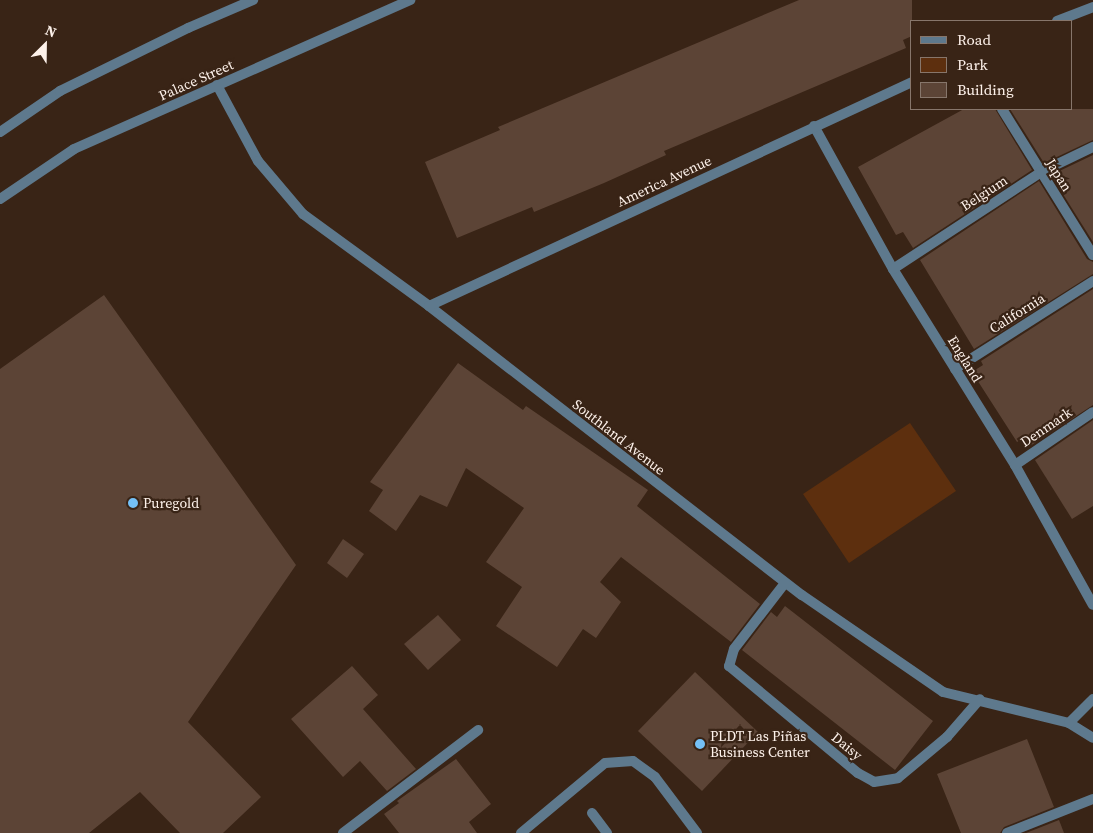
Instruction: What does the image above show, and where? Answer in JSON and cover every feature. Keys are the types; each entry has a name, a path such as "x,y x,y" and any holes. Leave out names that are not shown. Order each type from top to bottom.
{"street":[{"path":"0,132 60,91 188,28 253,0"},
{"name":"Palace Street","path":"0,199 74,150 411,0"},
{"path":"1060,20 1093,7"},
{"name":"America Avenue","path":"428,306 910,83"},
{"name":"Southland Avenue","path":"217,85 258,161 303,214 428,306 785,583 943,692 980,699 1069,723 1093,738"},
{"name":"Japan","path":"1003,110 1093,255"},
{"name":"England","path":"814,126 893,269 1015,465 1093,605"},
{"name":"Belgium","path":"893,269 1041,172 1093,147"},
{"name":"California","path":"955,369 1093,281"},
{"name":"Denmark","path":"1015,465 1093,412"},
{"name":"Daisy","path":"785,583 734,649 729,666 858,772 874,782 898,778 947,737 980,699"},
{"path":"1069,723 1093,699"},
{"path":"343,833 478,730"},
{"path":"522,833 606,763 633,761 655,776 697,833"},
{"path":"1008,833 1093,798"},
{"path":"592,814 607,833"}],"green space":[{"path":"910,423 956,491 849,563 803,494"}],"building":[{"path":"799,0 912,0 910,37 903,40 906,48 664,151 666,155 604,183 534,212 532,207 457,238 425,162 500,130 498,127"},
{"path":"1093,109 1093,140 1044,163 1011,110"},
{"path":"962,110 996,110 1032,170 913,248 903,232 896,235 858,167"},
{"path":"1093,155 1093,242 1051,175"},
{"path":"1039,181 1087,259 1093,262 1093,274 974,349 920,260"},
{"path":"1093,289 1093,405 1027,448 1022,439 1017,442 972,372 983,365 981,361"},
{"name":"Puregold","path":"104,295 296,565 188,722 261,797 223,833 180,833 140,792 89,833 0,833 0,369"},
{"path":"458,363 523,410 526,406 648,490 637,506 760,604 731,642 621,557 600,582 621,602 596,638 583,629 557,667 496,626 522,587 486,562 524,508 466,468 447,507 420,495 396,531 369,511 383,490 370,482"},
{"path":"1093,420 1093,506 1072,519 1035,460"},
{"path":"343,539 364,554 347,578 327,563"},
{"path":"785,606 933,721 895,770 742,650 771,612 777,617"},
{"path":"438,615 461,640 428,670 404,644"},
{"path":"352,666 378,695 363,709 416,769 387,791 360,761 343,777 291,719"},
{"path":"695,672 758,732 702,791 638,731"},
{"path":"1027,739 1054,807 1004,827 1000,833 961,833 937,774"},
{"path":"456,759 491,804 469,822 477,833 399,833 384,814 399,803 397,801"},
{"path":"1059,820 1064,833 1026,833"}],"place":[{"name":"Puregold","path":"133,503"},
{"name":"PLDT Las Piñas Business Center","path":"700,744"}]}
